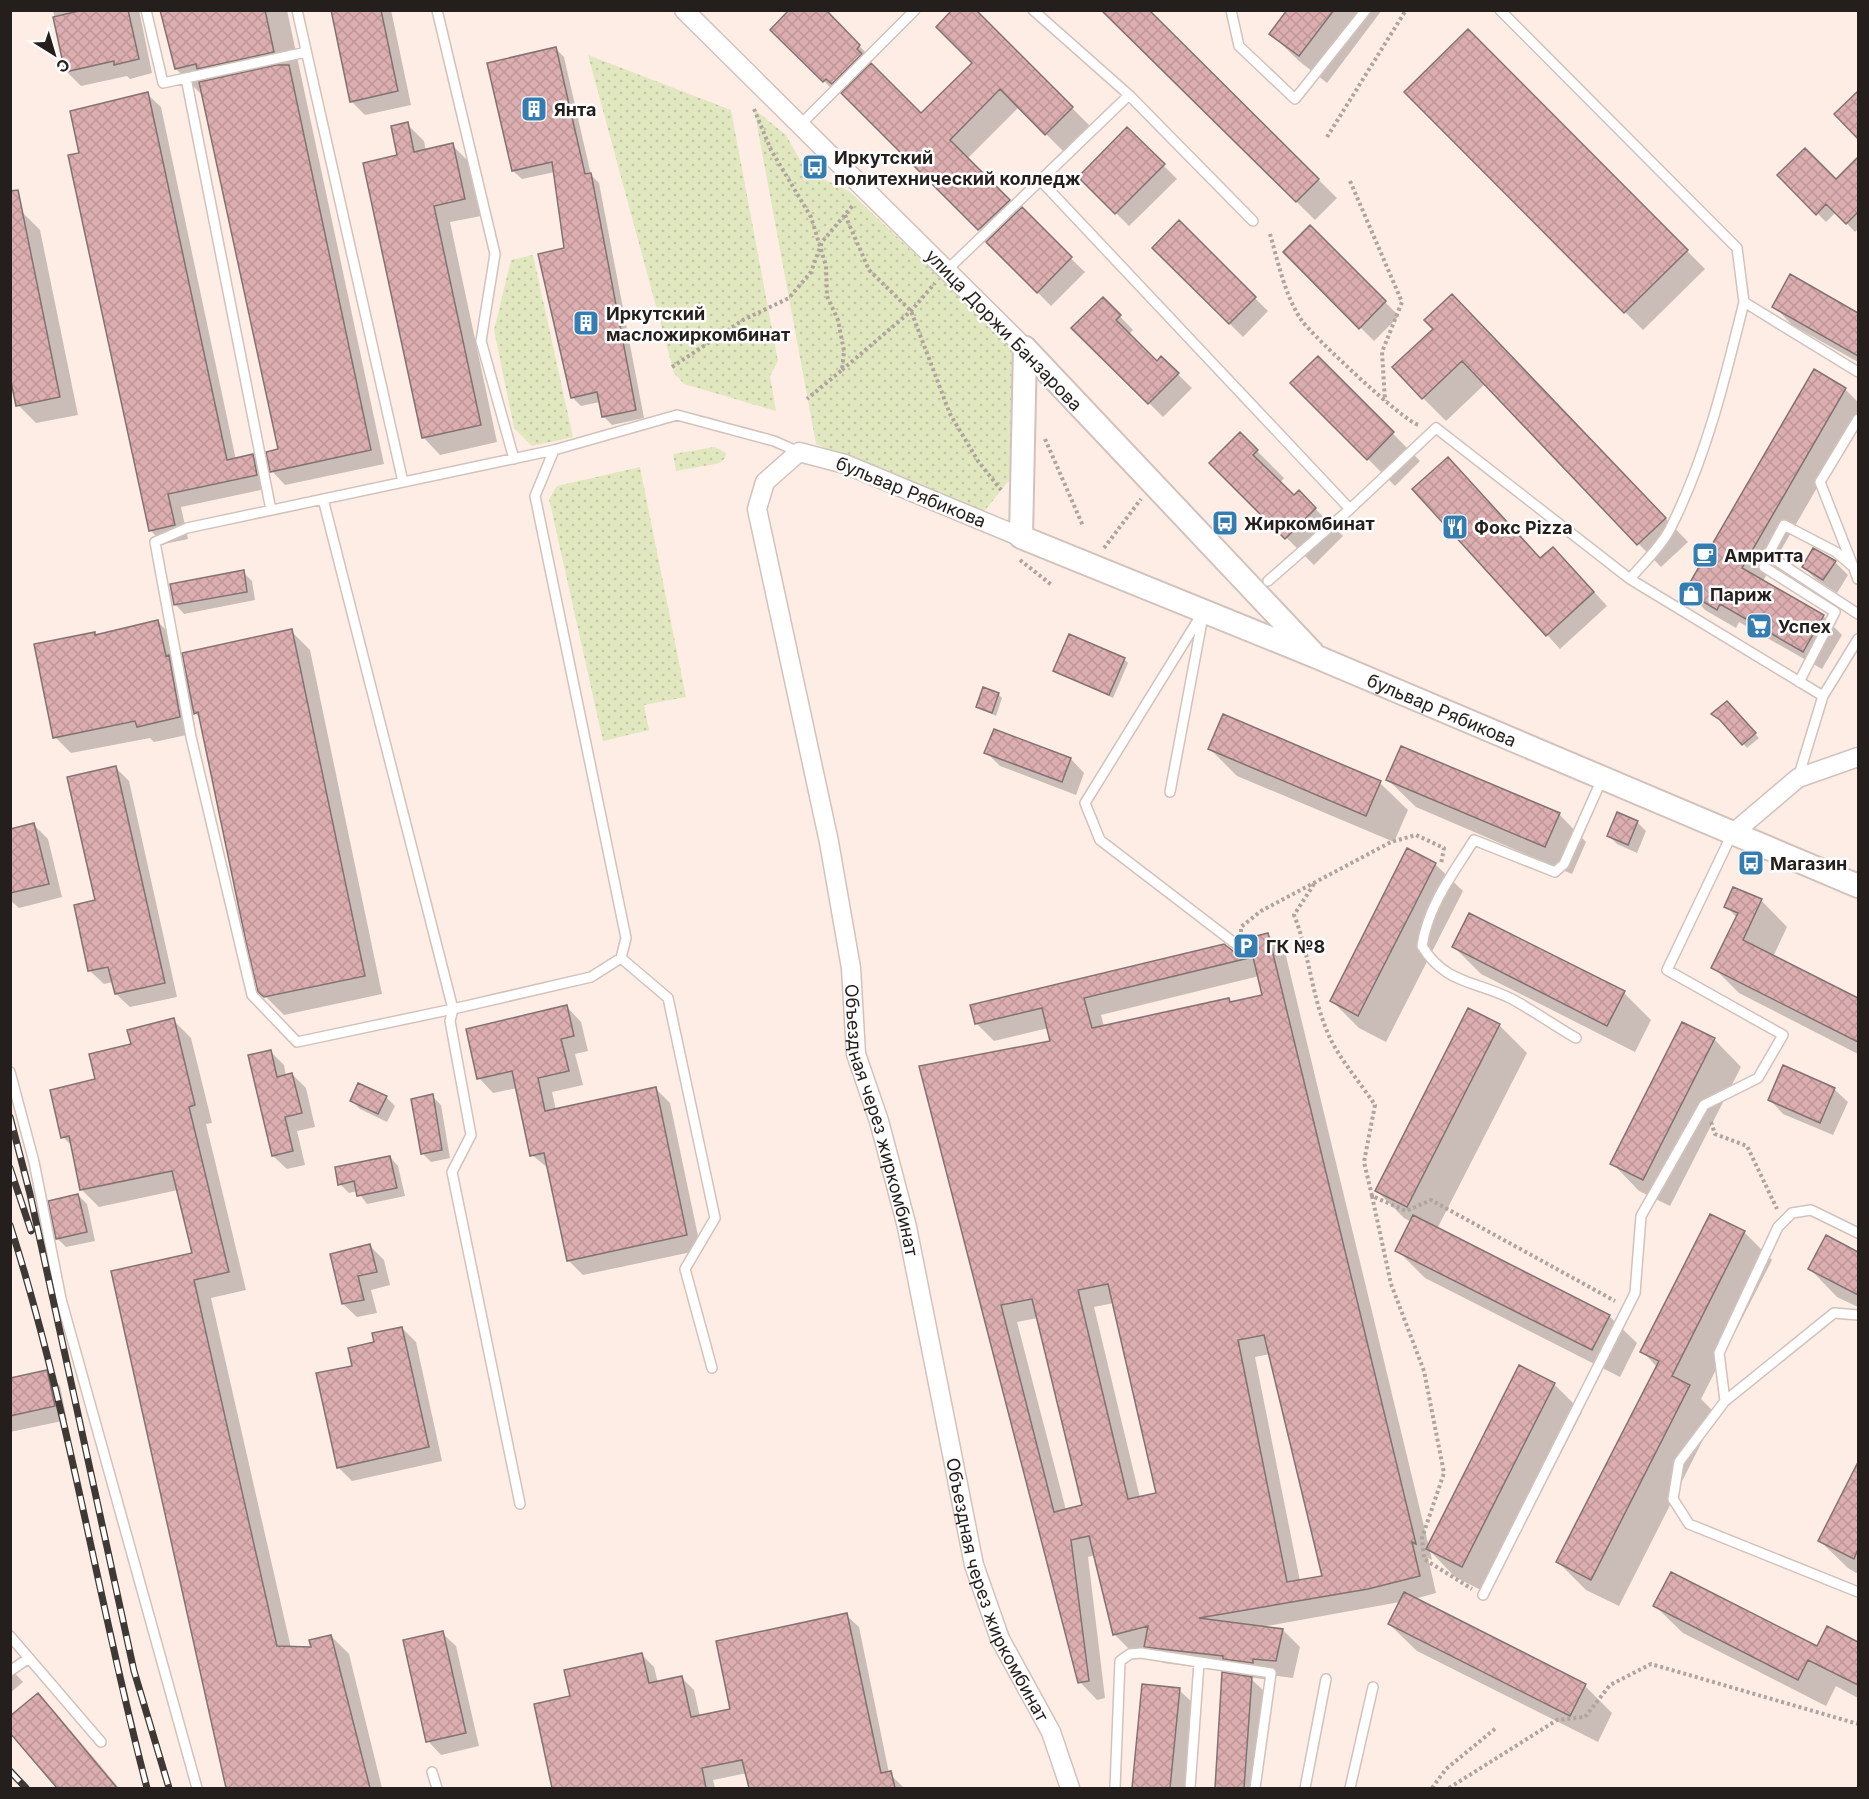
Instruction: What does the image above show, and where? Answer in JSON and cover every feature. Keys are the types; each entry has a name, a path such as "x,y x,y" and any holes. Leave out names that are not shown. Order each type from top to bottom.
{"street":[{"name":"улица Доржи Банзарова","path":"684,10 943,274 1025,348 1317,657"},
{"path":"1018,547 1025,348"},
{"name":"бульвар Рябикова","path":"799,452 845,464 1018,547 1204,611 1317,657 1858,886"},
{"name":"Объездная через жиркомбинат","path":"799,452 765,482 757,509 829,842 851,968 856,1054 879,1121 908,1227 974,1565 1000,1639 1052,1732 1070,1788"},
{"path":"1732,834 1798,778 1858,757"}],"lane":[{"path":"146,10 163,82 306,52"},
{"path":"297,10 403,482"},
{"path":"436,10 495,254 481,341 514,459"},
{"path":"799,126 915,10"},
{"path":"1033,10 1129,96 1253,221"},
{"path":"1230,10 1239,46 1295,99 1366,10"},
{"path":"1500,10 1737,248 1744,302 1720,399 1699,460 1670,531 1630,579"},
{"path":"186,78 271,510"},
{"path":"943,274 1129,96"},
{"path":"1040,180 1350,509"},
{"path":"1744,302 1858,372"},
{"path":"554,450 535,496 626,938 621,958 591,977 297,1042 252,995 191,737 155,542 187,528 554,450 677,415 774,441 799,452"},
{"path":"1858,419 1820,482 1858,574"},
{"path":"1268,581 1350,509 1436,428 1630,579 1823,696"},
{"path":"323,499 453,1009 450,1021 471,1135 452,1172 520,1504"},
{"path":"1858,574 1836,552 1784,525 1768,555 1858,614"},
{"path":"1764,567 1835,612 1799,682"},
{"path":"1170,792 1204,611"},
{"path":"1204,611 1084,803 1100,840 1241,948"},
{"path":"1798,778 1823,696 1858,639"},
{"path":"1576,1038 1511,999 1460,980 1432,963 1422,946 1425,924 1474,840 1555,872 1564,864 1602,779"},
{"path":"1483,1595 1635,1293 1641,1216 1704,1105 1758,1078 1783,1035 1667,969 1732,834"},
{"path":"621,958 668,998 715,1218 686,1269 712,1368"},
{"path":"10,1072 34,1162 61,1299 197,1788"},
{"path":"1725,1401 1719,1353 1778,1227 1792,1213 1811,1210 1858,1233"},
{"path":"1858,1315 1834,1313 1725,1401 1679,1462 1673,1499 1689,1524 1858,1592"},
{"path":"10,1636 101,1742"},
{"path":"1115,1788 1120,1661 1130,1654 1141,1653 1271,1673 1255,1788"},
{"path":"10,1671 29,1658"},
{"path":"1190,1788 1199,1663"},
{"path":"1305,1788 1326,1679"},
{"path":"1350,1788 1373,1687"},
{"path":"432,1772 437,1788"}],"path":[{"path":"1327,137 1407,10"},
{"path":"754,109 771,150 812,217 826,266 827,296 838,320 844,351 842,370"},
{"path":"1350,181 1402,302 1382,352 1385,401"},
{"path":"672,367 743,320 789,298 810,272 820,246 858,200"},
{"path":"845,215 869,270 911,311 950,414 978,461 1002,491"},
{"path":"1270,234 1282,277 1302,321 1412,424 1436,428"},
{"path":"807,399 911,311 943,274"},
{"path":"1042,433 1083,526"},
{"path":"1104,548 1153,483"},
{"path":"1018,547 1053,586"},
{"path":"1241,948 1241,927 1261,911 1391,842 1416,835 1444,848 1440,869 1450,878"},
{"path":"1314,884 1294,915 1305,942 1310,980 1327,1033 1375,1105 1364,1162 1391,1284 1424,1371 1444,1473 1422,1538 1424,1559 1483,1595"},
{"path":"1704,1105 1715,1134 1747,1146 1783,1222"},
{"path":"1372,1196 1406,1211 1431,1200 1628,1307"},
{"path":"1449,1788 1557,1720 1585,1717 1610,1685 1651,1664 1858,1724"},
{"path":"1432,1788 1446,1768 1496,1728"}],"green space":[{"path":"588,55 731,110 778,361 770,376 776,411 684,384 674,373"},
{"path":"754,109 786,135 800,160 819,177 849,191 1014,349 1011,478 983,513 816,444"},
{"path":"533,255 573,437 532,446 514,428 494,330 511,260"},
{"path":"715,447 726,453 720,463 676,471 673,454"},
{"path":"640,467 686,697 644,705 649,730 603,741 549,499 557,486"}],"building":[{"path":"83,10 128,10 139,59 114,65 114,61 65,72 53,17"},
{"path":"160,10 265,10 274,52 197,69 196,64 175,69"},
{"path":"331,10 381,10 398,91 350,102"},
{"path":"789,10 826,10 860,45 857,49 862,54 832,84 826,79 823,82 770,30"},
{"path":"952,10 976,10 1073,107 1045,135 1000,89 950,140 1010,200 978,230 841,93 871,63 921,113 972,63 936,27"},
{"path":"1101,10 1149,10 1319,179 1296,202"},
{"path":"1287,10 1334,10 1299,56 1269,34"},
{"path":"1468,29 1688,250 1624,313 1404,92"},
{"path":"556,47 585,174 591,173 636,410 602,417 597,392 571,398 538,254 564,248 552,162 512,171 487,63"},
{"path":"276,65 289,65 371,450 270,472 266,452 278,449 199,82"},
{"path":"1858,91 1858,139 1834,114"},
{"path":"148,92 227,460 253,454 257,475 168,494 175,525 149,531 68,155 79,153 70,111"},
{"path":"408,122 414,152 453,143 465,199 434,206 481,425 422,438 363,163 397,155 391,126"},
{"path":"1127,127 1165,164 1115,214 1078,177"},
{"path":"1805,148 1836,179 1858,157 1858,212 1846,224 1826,204 1816,215 1777,175"},
{"path":"18,190 60,397 16,406 10,377 10,191"},
{"path":"1022,207 1072,257 1037,293 986,242"},
{"path":"1179,220 1256,297 1229,324 1152,248"},
{"path":"1310,225 1386,301 1359,329 1283,252"},
{"path":"1790,274 1858,313 1858,356 1772,307"},
{"path":"1452,294 1666,518 1637,545 1462,361 1422,399 1392,367 1433,329 1424,320"},
{"path":"1103,297 1121,315 1116,320 1157,361 1161,356 1179,373 1148,404 1071,328"},
{"path":"1318,356 1394,432 1367,460 1290,383"},
{"path":"1814,369 1846,388 1742,568 1824,615 1803,652 1720,604 1717,610 1685,591"},
{"path":"1240,432 1258,450 1253,455 1294,495 1299,490 1316,508 1285,539 1209,463"},
{"path":"1448,457 1540,558 1553,547 1594,592 1546,636 1412,489"},
{"path":"1813,548 1836,561 1823,580 1802,567"},
{"path":"244,570 247,592 174,605 170,584"},
{"path":"158,620 166,656 169,655 180,717 137,727 135,721 53,738 34,644 95,632 95,635"},
{"path":"292,629 365,976 264,997 258,992 246,942 198,712 194,714 182,653"},
{"path":"1069,634 1125,658 1109,695 1053,671"},
{"path":"983,687 999,693 992,713 976,707"},
{"path":"1727,701 1756,733 1742,745 1720,720 1711,714"},
{"path":"1223,714 1381,781 1366,816 1208,749"},
{"path":"994,729 1071,758 1062,782 984,753"},
{"path":"1401,746 1560,813 1545,847 1386,780"},
{"path":"116,766 165,983 115,994 108,967 88,971 74,905 95,900 67,777"},
{"path":"1617,812 1638,821 1628,845 1607,836"},
{"path":"34,823 49,884 10,893 10,829"},
{"path":"1407,848 1436,863 1358,1016 1330,1001"},
{"path":"1733,887 1762,899 1743,940 1858,998 1858,1042 1711,968 1738,913 1724,907"},
{"path":"1469,913 1625,991 1607,1026 1452,947"},
{"path":"1268,933 1416,1544 1412,1542 1420,1576 1368,1589 1199,1618 1283,1629 1276,1661 1253,1659 1253,1663 1223,1659 1223,1656 1144,1647 1148,1626 1113,1635 1089,1536 1071,1540 1089,1681 1078,1683 919,1066 1050,1041 1042,1008 975,1024 970,1005 1224,944 1237,954 1243,954 1248,948 1241,940","holes":["1253,957 1262,995 1230,1002 1229,998 1092,1028 1084,998","1108,1284 1156,1493 1128,1499 1078,1290","1032,1299 1082,1505 1054,1512 1001,1305","1264,1335 1322,1576 1287,1582 1238,1340"]},
{"path":"567,1005 574,1036 561,1039 569,1071 538,1078 545,1111 656,1087 687,1235 567,1261 544,1153 530,1156 512,1071 477,1079 466,1029"},
{"path":"1468,1008 1500,1024 1407,1207 1375,1191"},
{"path":"174,1018 195,1105 189,1107 229,1272 194,1280 277,1646 311,1647 309,1640 331,1635 370,1788 226,1788 111,1271 192,1253 172,1171 80,1190 69,1136 61,1138 50,1090 95,1079 89,1054 131,1044 127,1030"},
{"path":"1682,1022 1715,1038 1643,1180 1610,1164"},
{"path":"271,1050 277,1077 292,1073 302,1113 285,1117 293,1151 272,1156 248,1055"},
{"path":"1783,1065 1835,1088 1820,1123 1768,1100"},
{"path":"358,1083 387,1096 378,1114 350,1101"},
{"path":"433,1094 442,1150 421,1154 411,1099"},
{"path":"390,1156 397,1188 357,1196 354,1181 338,1185 335,1167"},
{"path":"78,1194 87,1232 56,1239 48,1201"},
{"path":"1710,1214 1745,1231 1672,1376 1690,1385 1591,1580 1556,1562 1659,1361 1640,1352"},
{"path":"1413,1215 1610,1315 1592,1350 1395,1251"},
{"path":"1826,1235 1858,1252 1858,1295 1808,1269"},
{"path":"370,1244 377,1272 358,1276 364,1300 342,1304 330,1254"},
{"path":"402,1327 429,1447 337,1468 316,1373 352,1366 348,1348 374,1342 372,1333"},
{"path":"1519,1365 1555,1383 1462,1567 1426,1549"},
{"path":"47,1370 55,1406 10,1416 10,1378"},
{"path":"1858,1462 1858,1549 1854,1559 1818,1541"},
{"path":"1671,1572 1817,1646 1827,1626 1858,1642 1858,1685 1808,1660 1798,1680 1653,1606"},
{"path":"1404,1592 1586,1684 1570,1716 1388,1624"},
{"path":"847,1613 881,1773 891,1771 895,1788 749,1788 742,1760 702,1768 706,1788 552,1788 534,1704 570,1696 564,1670 642,1653 649,1683 682,1676 691,1717 730,1709 716,1641"},
{"path":"443,1631 466,1733 426,1742 403,1640"},
{"path":"1222,1672 1252,1677 1244,1788 1215,1788"},
{"path":"1142,1684 1180,1688 1170,1788 1132,1788"},
{"path":"38,1693 117,1788 57,1788 10,1733 10,1716"}],"railway":[{"path":"10,1117 30,1194 134,1671 169,1788"},
{"path":"10,1168 31,1231"},
{"path":"10,1225 49,1364 147,1788"},
{"path":"10,1771 26,1788"}],"place":[{"name":"Янта","path":"534,109"},
{"name":"Иркутский политехнический колледж","path":"815,167"},
{"name":"Иркутский масложиркомбинат","path":"586,323"},
{"name":"Жиркомбинат","path":"1225,523"},
{"name":"Фокс Pizza","path":"1455,527"},
{"name":"Амритта","path":"1705,555"},
{"name":"Париж","path":"1691,594"},
{"name":"Успех","path":"1759,626"},
{"name":"Магазин","path":"1751,863"},
{"name":"ГК №8","path":"1246,946"}]}
